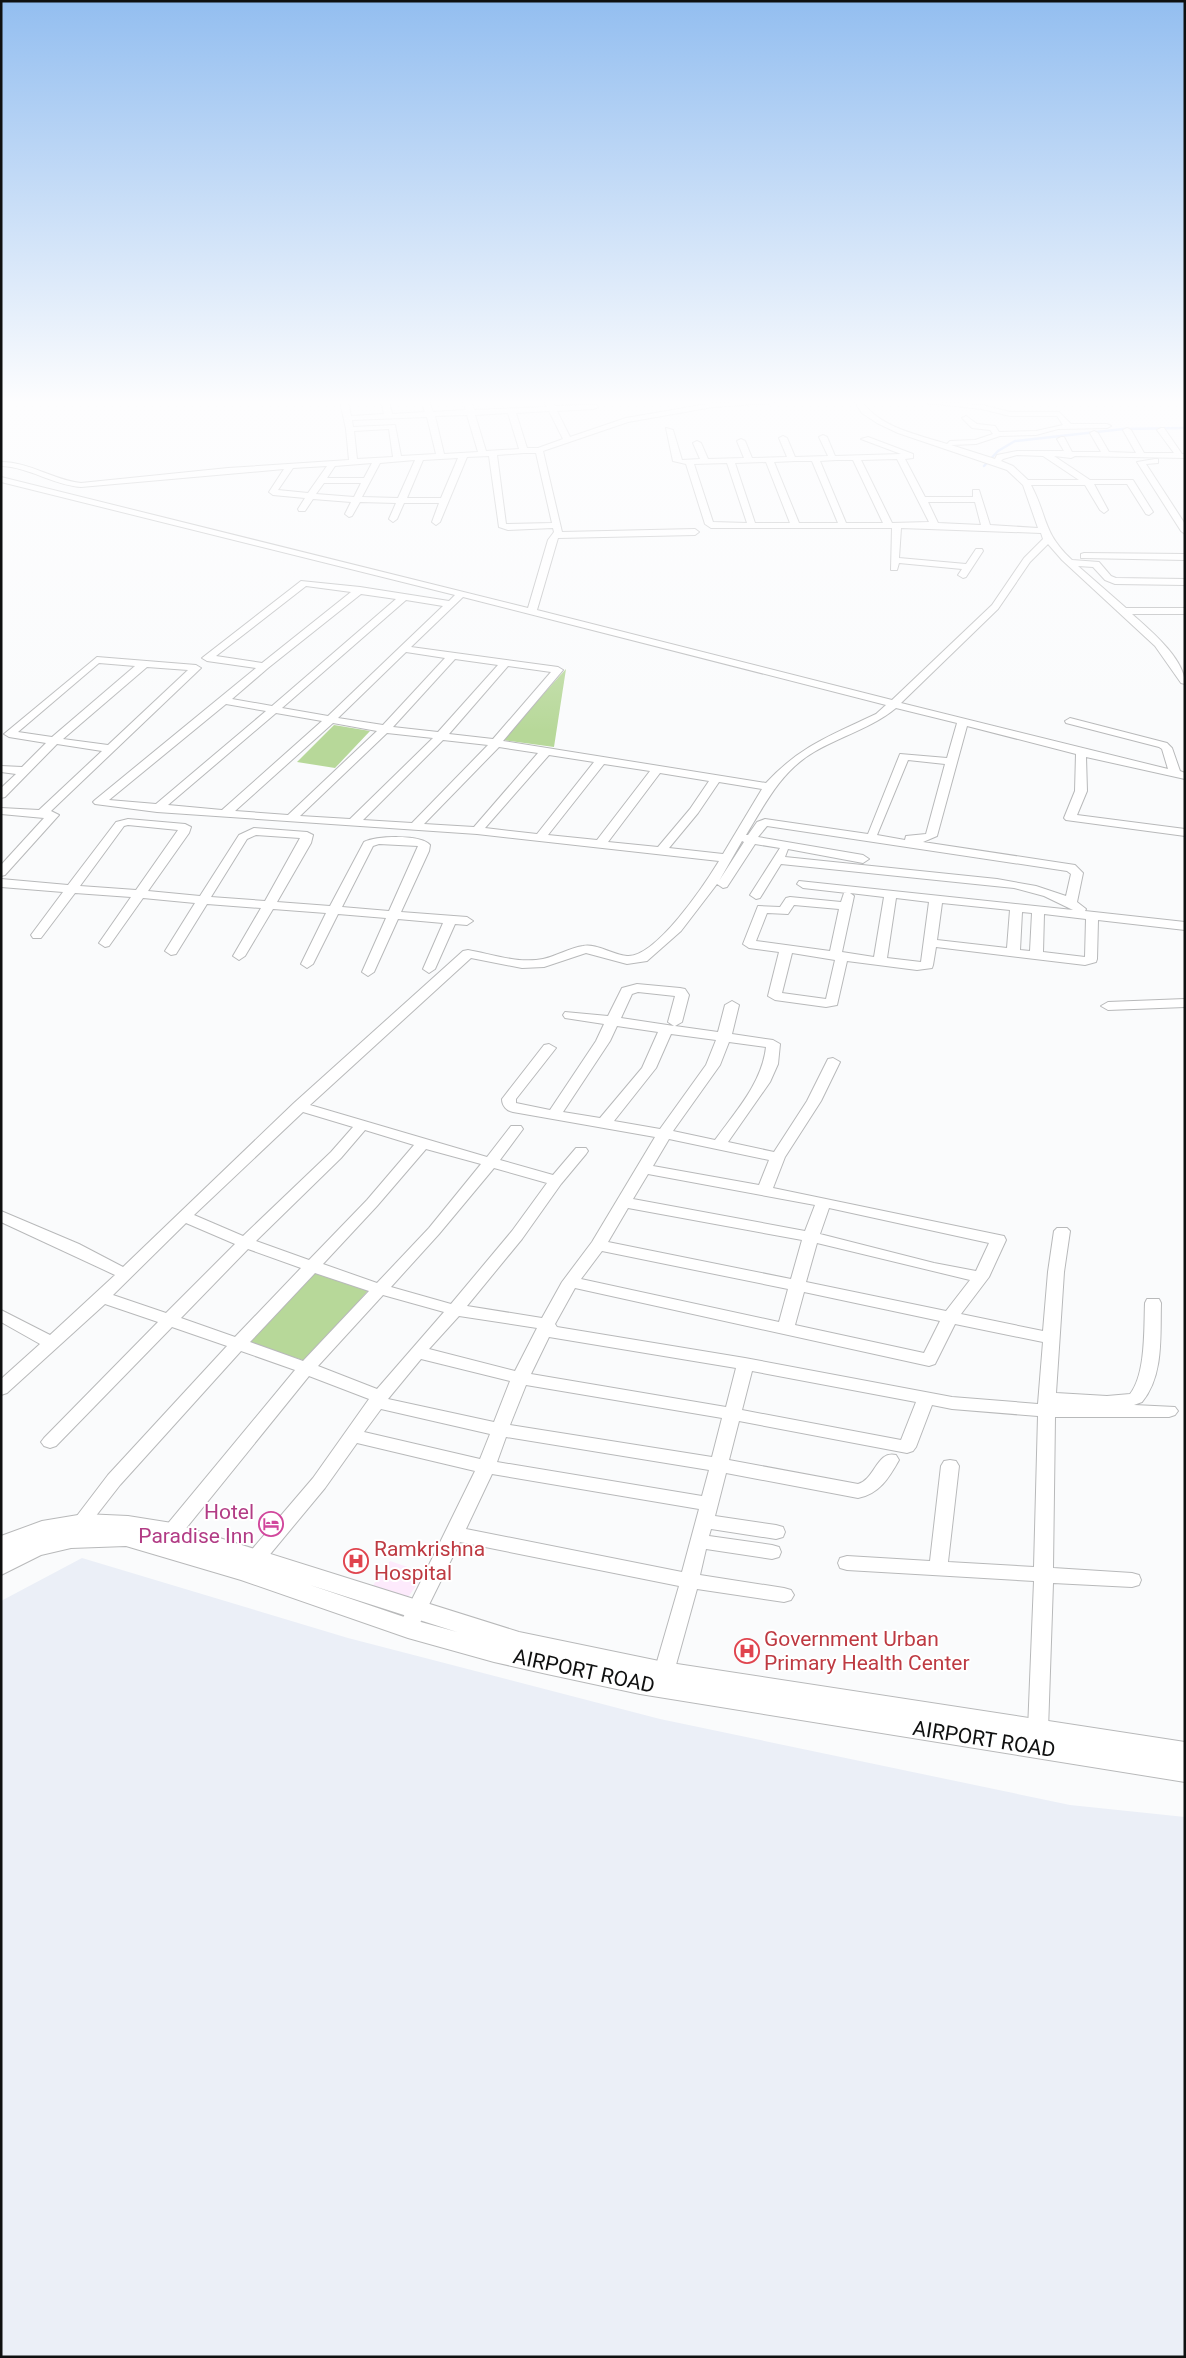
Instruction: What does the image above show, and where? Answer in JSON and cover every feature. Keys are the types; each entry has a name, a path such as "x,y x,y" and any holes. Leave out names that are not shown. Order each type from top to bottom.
{"main road":[{"name":"AIRPORT ROAD","path":"1,1547 35,1530 56,1525 82,1521 134,1524 172,1532 256,1559 494,1652 640,1684 1185,1771"},
{"name":"AIRPORT ROAD","path":"1,1566 35,1548 71,1539 126,1537 413,1620 664,1672 1185,1753"}],"street":[{"path":"129,511 1081,752 1180,775"},
{"path":"393,519 397,511"},
{"path":"436,522 440,511"},
{"path":"500,511 502,525 556,525"},
{"path":"532,612 554,538 556,525 553,511"},
{"path":"705,511 709,524 752,526 935,525 986,527 1046,535"},
{"path":"747,511 752,526"},
{"path":"790,511 796,526"},
{"path":"838,511 844,526"},
{"path":"885,511 893,525 894,564 965,571 979,551"},
{"path":"928,511 935,525"},
{"path":"981,511 986,527"},
{"path":"1039,511 1046,535 1066,559 1159,645 1185,681"},
{"path":"1172,511 1185,531"},
{"path":"544,526 547,535 554,538 695,532"},
{"path":"1,1389 102,1297 182,1216 299,1106 468,954 522,964 544,963 585,949 627,960 642,958 659,946 689,914 727,858 769,787 796,759 809,750 880,716 895,704 995,607 1046,535"},
{"path":"1066,559 1185,557"},
{"path":"1066,559 1096,564 1108,578 1115,581 1185,582"},
{"path":"264,666 207,658 304,583 452,604"},
{"path":"360,590 264,666 224,701 99,802 157,809 477,831 727,858"},
{"path":"225,814 330,720 461,594"},
{"path":"157,809 404,597"},
{"path":"1122,611 1185,611"},
{"path":"404,649 558,670 496,743 414,828"},
{"path":"291,818 385,729 452,656"},
{"path":"42,814 196,668 97,660 9,734 110,749"},
{"path":"354,823 440,737 505,663"},
{"path":"1,795 54,741 144,664"},
{"path":"224,701 385,729 496,743 769,787"},
{"path":"859,832 928,839 931,836 963,721"},
{"path":"1070,721 1164,745 1180,775"},
{"path":"477,831 546,751"},
{"path":"1081,752 1081,791 1070,818 1185,833"},
{"path":"873,833 904,756 953,762"},
{"path":"540,838 600,761"},
{"path":"1,769 25,771"},
{"path":"600,844 656,770"},
{"path":"661,851 694,811 716,779"},
{"path":"1,811 53,815 1,872"},
{"path":"37,935 120,824 128,822 185,826 183,833 105,943"},
{"path":"721,887 761,824 765,822 1069,867 1077,873 1071,903"},
{"path":"171,951 243,837 248,833 280,831 307,835 305,843 239,956"},
{"path":"738,838 786,846 868,864 1030,888 1071,903 1092,916"},
{"path":"307,964 371,842 377,840 421,843 424,845 423,851 368,972"},
{"path":"756,895 786,846"},
{"path":"778,860 868,864"},
{"path":"1,883 467,921"},
{"path":"803,884 1185,926"},
{"path":"786,950 775,996 826,1004 832,1002 849,890"},
{"path":"880,961 891,894"},
{"path":"846,906 790,900 784,911 762,909 750,944 925,966 928,963 936,899"},
{"path":"1013,953 1016,908"},
{"path":"1036,956 1038,910"},
{"path":"930,943 1036,956 1089,960 1091,958 1092,916"},
{"path":"429,969 451,920"},
{"path":"554,1115 592,1059 627,990 637,988 670,991 682,995 656,1059 640,1082 603,1124"},
{"path":"1108,1006 1185,1003"},
{"path":"413,1620 486,1467 520,1378 546,1324 570,1282 598,1245 666,1134 713,1065 725,1034 732,1005"},
{"path":"570,1015 671,1025 773,1044 771,1064 764,1082 718,1146"},
{"path":"549,1048 512,1094 509,1102 513,1108 666,1134 778,1157"},
{"path":"764,1191 778,1157 814,1101 833,1062"},
{"path":"299,1106 556,1181"},
{"path":"50,1442 245,1242 336,1154 363,1124"},
{"path":"172,1532 264,1422 306,1368 467,1193 516,1128"},
{"path":"82,1521 114,1480 238,1344 372,1203 423,1143"},
{"path":"256,1559 319,1483 378,1400 416,1352 455,1310 517,1235 556,1181 581,1151"},
{"path":"570,1282 929,1360 950,1318 981,1277 998,1240 824,1202 645,1169"},
{"path":"623,1202 811,1237 934,1268 981,1277"},
{"path":"785,1330 811,1237 824,1202"},
{"path":"1,1216 73,1248 124,1274"},
{"path":"182,1216 245,1242 379,1289 455,1310 546,1324"},
{"path":"1038,1730 1044,1575 1047,1405 1055,1274 1062,1231"},
{"path":"598,1245 1051,1338"},
{"path":"102,1297 306,1368 378,1400 500,1430 720,1465 862,1491 871,1486 890,1460"},
{"path":"1047,1405 1116,1402 1136,1398 1142,1391 1146,1377 1152,1343 1153,1303"},
{"path":"1,1315 51,1343"},
{"path":"546,1324 550,1332 745,1364 952,1403 1047,1405 1169,1411"},
{"path":"416,1352 520,1378 733,1414 907,1447 926,1398"},
{"path":"664,1672 690,1581 698,1541 708,1513 745,1364"},
{"path":"353,1436 486,1467 708,1513 776,1532"},
{"path":"938,1568 950,1466"},
{"path":"455,1534 690,1581 784,1595"},
{"path":"698,1541 772,1552"},
{"path":"847,1563 1132,1580"}],"shaded area":[{"path":"82,1558 348,1638 660,1719 1070,1805 1185,1817 1185,2357 1,2357 1,1601"},
{"path":"390,1561 425,1573 406,1600 372,1587"}],"green space":[{"path":"566,669 554,747 502,740"},
{"path":"334,725 370,731 335,768 297,762"},
{"path":"313,1270 370,1288 308,1362 249,1342"}],"place":[{"name":"Hotel Paradise Inn","path":"271,1524"},
{"name":"Ramkrishna Hospital","path":"356,1561"},
{"name":"Government Urban Primary Health Center","path":"747,1651"}]}
